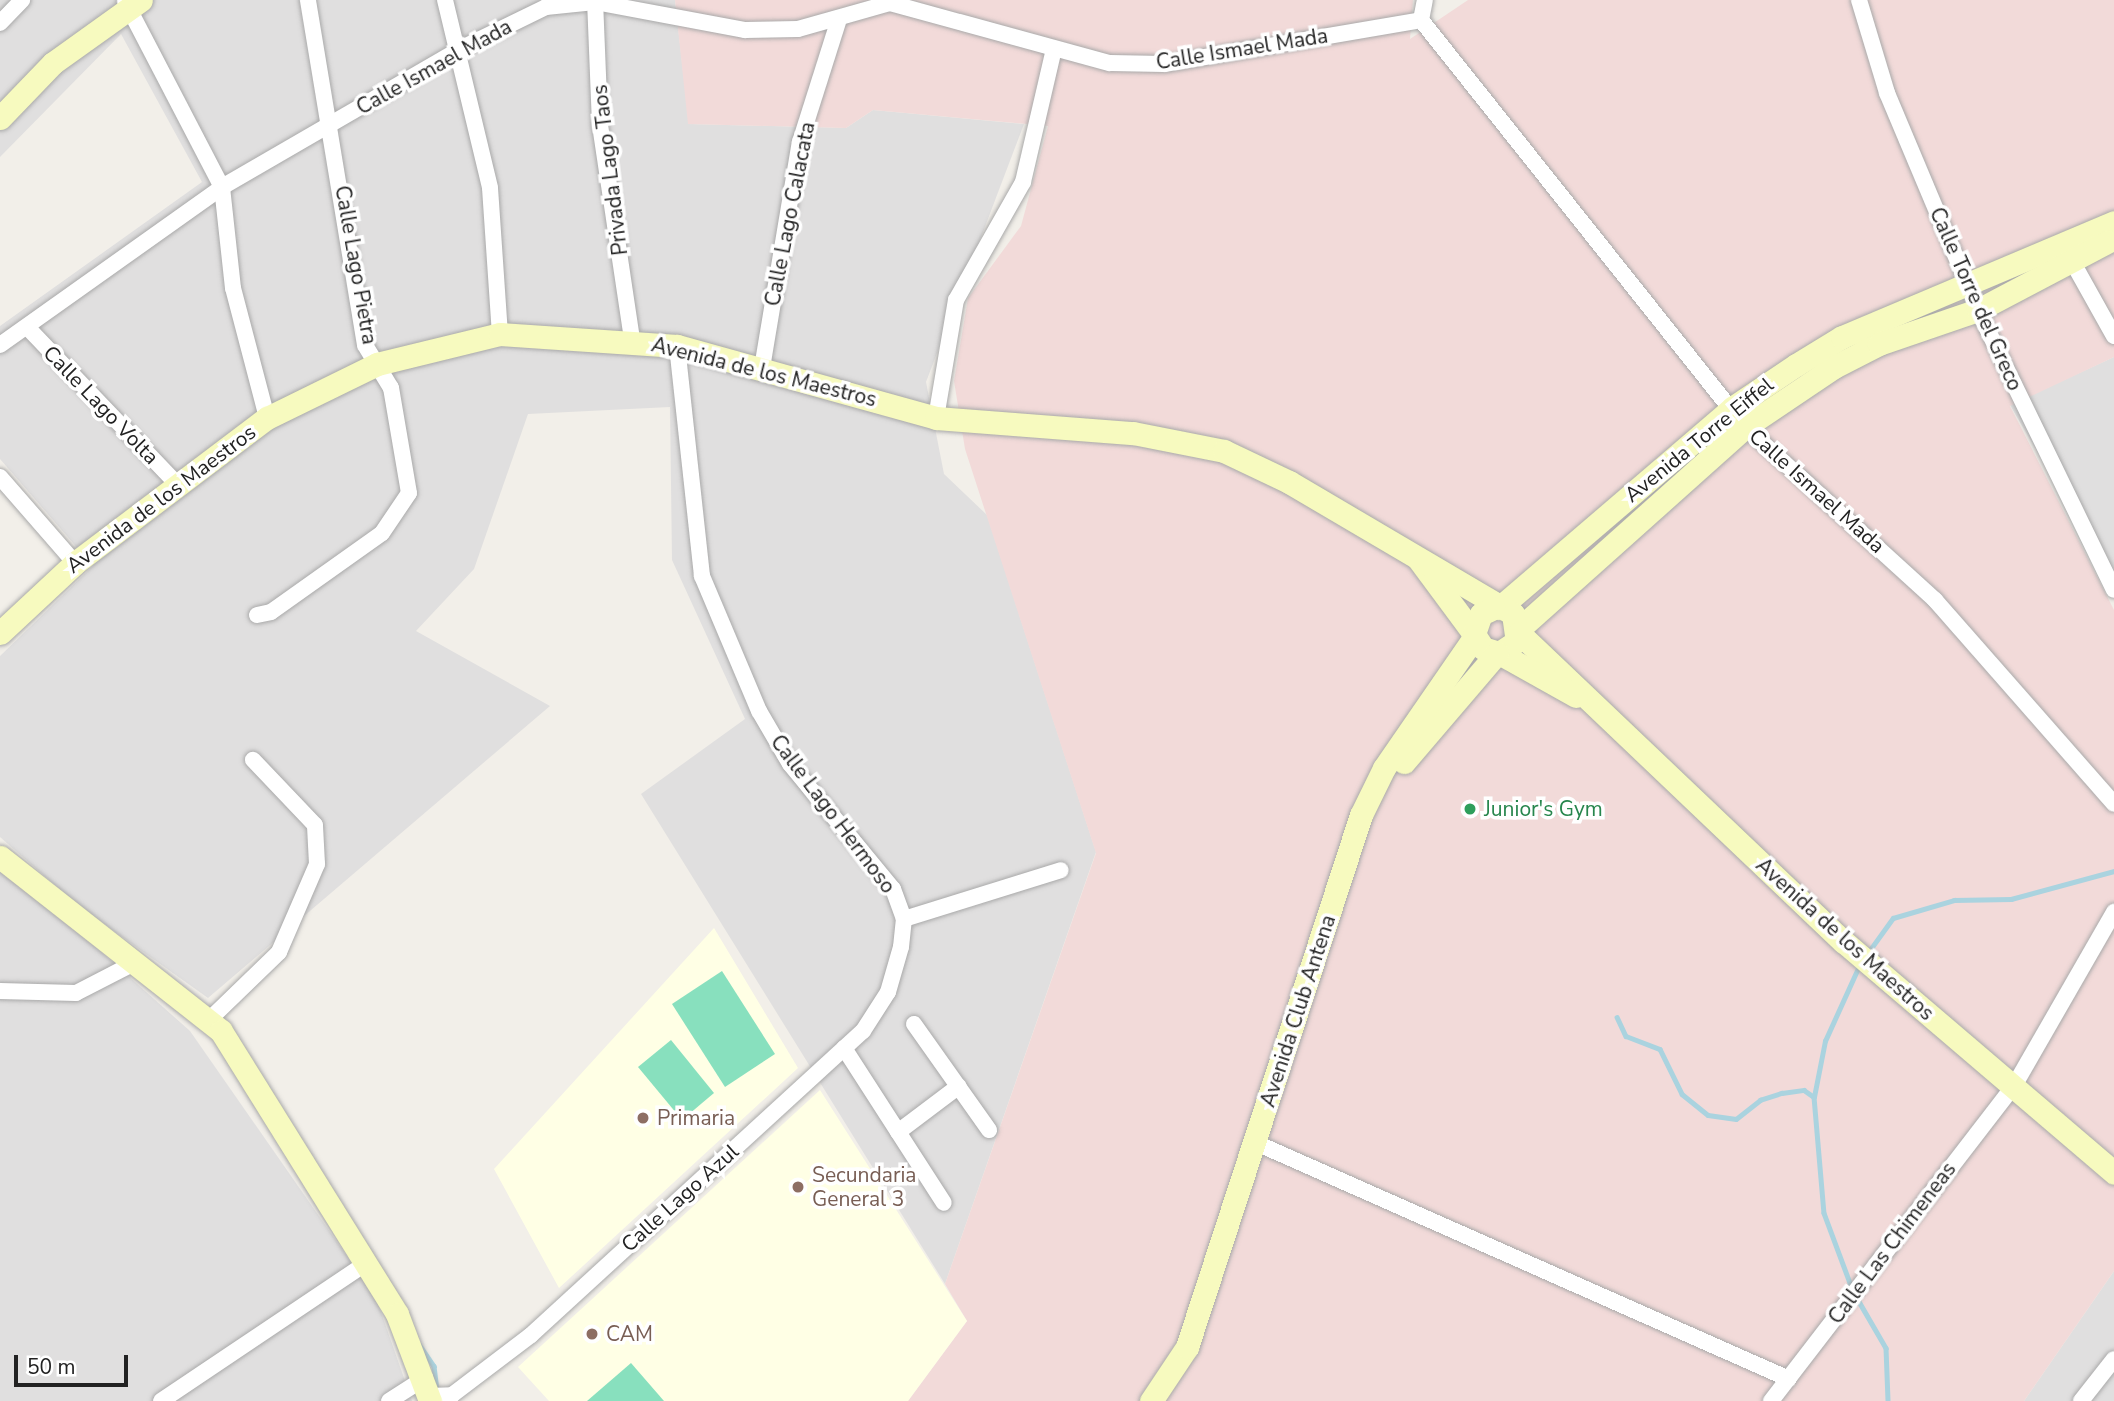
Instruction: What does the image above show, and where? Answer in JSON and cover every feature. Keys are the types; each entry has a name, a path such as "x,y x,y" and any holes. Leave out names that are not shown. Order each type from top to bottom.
{"street":[{"path":"0,23 22,0"},
{"name":"Calle Lago Pietra","path":"257,615 271,612 401,512 409,469 391,388 377,364 360,320 333,124 308,0"},
{"path":"445,0 460,49 490,188 500,334"},
{"name":"Calle Torre del Greco","path":"1859,0 1887,93 1978,310 2114,590"},
{"name":"Calle Ismael Mada","path":"0,345 222,187 460,49 546,7 595,1 745,30 838,22 890,1 1054,50 1110,63 1164,64 1421,20 1738,418 1935,600 2114,804"},
{"name":"Privada Lago Taos","path":"595,1 600,125 632,340"},
{"path":"1421,20 1425,1"},
{"path":"0,118 53,64 132,3 222,187 233,288 267,418"},
{"name":"Calle Lago Calacata","path":"762,368 800,142 838,22"},
{"path":"936,418 956,300 1023,182 1054,50"},
{"name":"Avenida Torre Eiffel","path":"1496,608 1842,337 2114,222"},
{"name":"Avenida Torre Eiffel","path":"1519,631 1738,418 1879,344 1978,310 2114,238"},
{"path":"2072,261 2114,336"},
{"name":"Calle Lago Volta","path":"27,327 175,482"},
{"name":"Avenida de los Maestros","path":"0,633 75,562 175,482 267,418 377,364 500,334 632,340 677,346 936,418 1133,433 1224,451 1419,560 1496,608"},
{"name":"Calle Lago Hermoso","path":"677,346 702,576 759,711 790,764 893,890 904,919"},
{"path":"0,477 75,562"},
{"name":"Avenida de los Maestros","path":"1419,560 1474,635"},
{"path":"1496,608 1513,614 1519,631 1512,647 1498,653 1483,648 1474,635 1481,614 1496,608"},
{"name":"Avenida de los Maestros","path":"1519,631 1582,699 1843,942 2114,1173"},
{"name":"Avenida Club Antena","path":"1151,1401 1186,1347 1200,1310 1361,815 1384,768 1474,635"},
{"name":"Avenida de los Maestros","path":"1498,653 1582,699"},
{"name":"Avenida Club Antena","path":"1163,1401 1207,1322 1354,866 1385,797 1417,744 1498,653"},
{"path":"211,1018 279,951 317,864 315,825 253,760"},
{"path":"0,858 211,1018 365,1264 439,1394"},
{"path":"904,919 1061,870"},
{"name":"Calle Las Chimeneas","path":"1771,1401 2014,1086 2114,912"},
{"name":"Calle Lago Azul","path":"389,1401 439,1394 531,1335 844,1048 888,992 904,919"},
{"path":"0,991 76,993 136,962"},
{"path":"914,1024 989,1130"},
{"path":"844,1048 944,1203"},
{"path":"898,1132 958,1086"},
{"path":"1263,1146 1789,1378"},
{"path":"161,1401 365,1264"},
{"path":"2081,1401 2114,1359"}],"shaded area":[{"path":"0,0 675,0 689,124 846,128 873,110 1024,124 926,382 944,474 987,515 1096,852 945,1284 641,794 745,719 672,560 670,407 528,414 474,569 416,631 550,706 208,998 79,906 0,837 0,656 93,566 0,459 0,326 202,182 121,34 0,157"},
{"path":"675,0 1413,0 1410,39 1468,0 2114,0 2114,357 2010,406 2114,610 2114,1271 2024,1401 908,1401 967,1321 945,1284 1096,853 965,449 954,381 968,298 1021,226 1048,126 873,110 846,128 688,124"},
{"path":"2114,357 2114,584 2010,405"},
{"path":"0,862 190,1031 376,1298 412,1401 0,1401"},
{"name":"Primaria","path":"714,928 798,1068 559,1288 494,1169"},
{"name":"Secundaria General 3","path":"820,1090 967,1321 908,1401 549,1401 518,1367"},
{"path":"2114,1271 2114,1401 2024,1401"}],"green space":[{"path":"722,971 775,1054 725,1087 672,1004"},
{"path":"671,1040 714,1093 682,1120 638,1067"},
{"path":"631,1363 664,1401 587,1401"}],"waterway":[{"path":"1867,954 1893,918 1954,900 2011,899 2114,871"},
{"path":"1814,1097 1825,1041 1860,964"},
{"path":"1617,1017 1626,1036 1660,1049 1682,1094 1708,1115 1736,1119 1760,1100 1782,1093 1804,1090 1814,1097 1824,1213 1853,1291"},
{"path":"1857,1298 1886,1348 1888,1401"},
{"path":"419,1344 434,1366 437,1390"}],"place":[{"name":"Junior's Gym","path":"1470,809"},
{"name":"Primaria","path":"643,1118"},
{"name":"Secundaria General 3","path":"798,1187"},
{"name":"CAM","path":"592,1334"}]}
